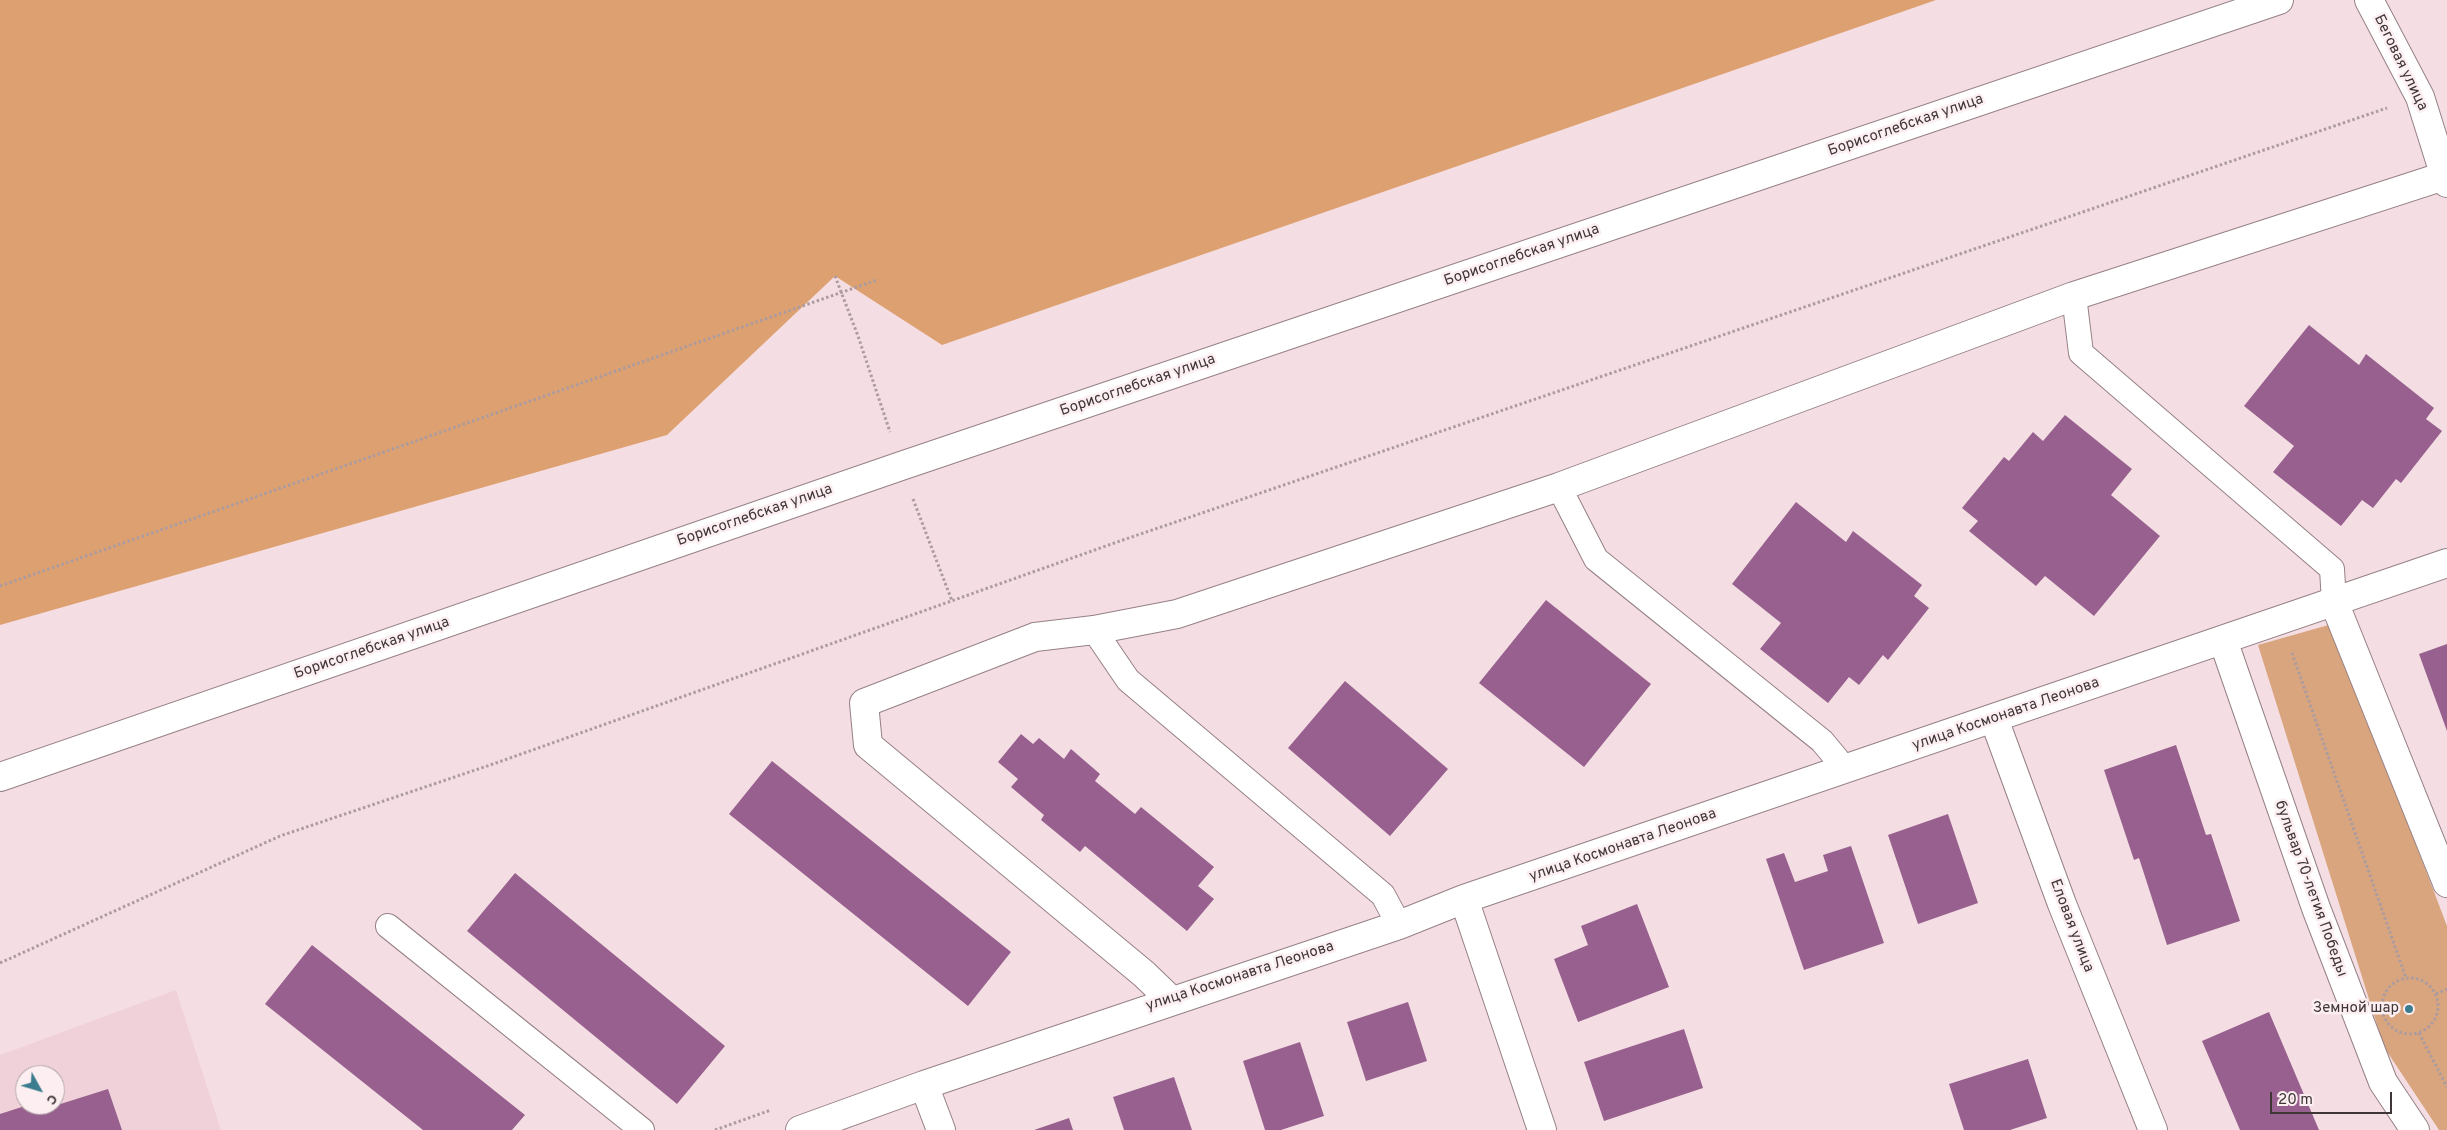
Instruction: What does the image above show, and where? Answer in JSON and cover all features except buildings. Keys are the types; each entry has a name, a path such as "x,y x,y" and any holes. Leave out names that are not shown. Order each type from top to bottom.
{"street":[{"name":"Борисоглебская улица","path":"0,777 901,466 2279,0"},
{"name":"Беговая улица","path":"2369,0 2420,97 2446,179"},
{"path":"1171,1000 1144,974 868,746 864,703 1035,637 1094,630 1177,614 1559,487 2074,296 2446,179"},
{"name":"улица Космонавта Леонова","path":"800,1130 924,1085 1171,1000 1399,925 1464,900 2447,563"},
{"path":"2334,602 2447,883"},
{"name":"бульвар 70-летия Победы","path":"2223,640 2316,908 2383,1082 2416,1130"},
{"name":"Еловая улица","path":"1994,719 2062,904 2153,1130"},
{"path":"1464,900 1542,1130"},
{"path":"924,1085 942,1130"}],"lane":[{"path":"2074,296 2081,354 2332,569 2334,602"},
{"path":"1559,487 1596,559 1822,741 1846,770"},
{"path":"1094,630 1128,680 1384,895 1399,925"},
{"path":"388,926 642,1130"}],"path":[{"path":"0,963 280,836 505,760 1120,541 2420,97"},
{"path":"0,586 876,280"},
{"path":"2281,621 2406,978"},
{"path":"2406,978 2418,978 2428,984 2436,994 2438,1006 2436,1017 2429,1027 2419,1033 2407,1034 2396,1031 2387,1023 2382,1012 2382,1000 2386,990 2395,982 2406,978"},
{"path":"2436,994 2447,989"},
{"path":"2419,1033 2447,1087"}],"shaded area":[{"path":"0,0 1936,0 942,345 835,276 667,435 0,625"},
{"path":"2332,624 2447,926 2447,1130 2439,1130 2384,1047 2258,645"},
{"path":"176,990 221,1130 0,1130 0,1055"}],"place":[{"name":"Земной шар","path":"2409,1009"}]}
